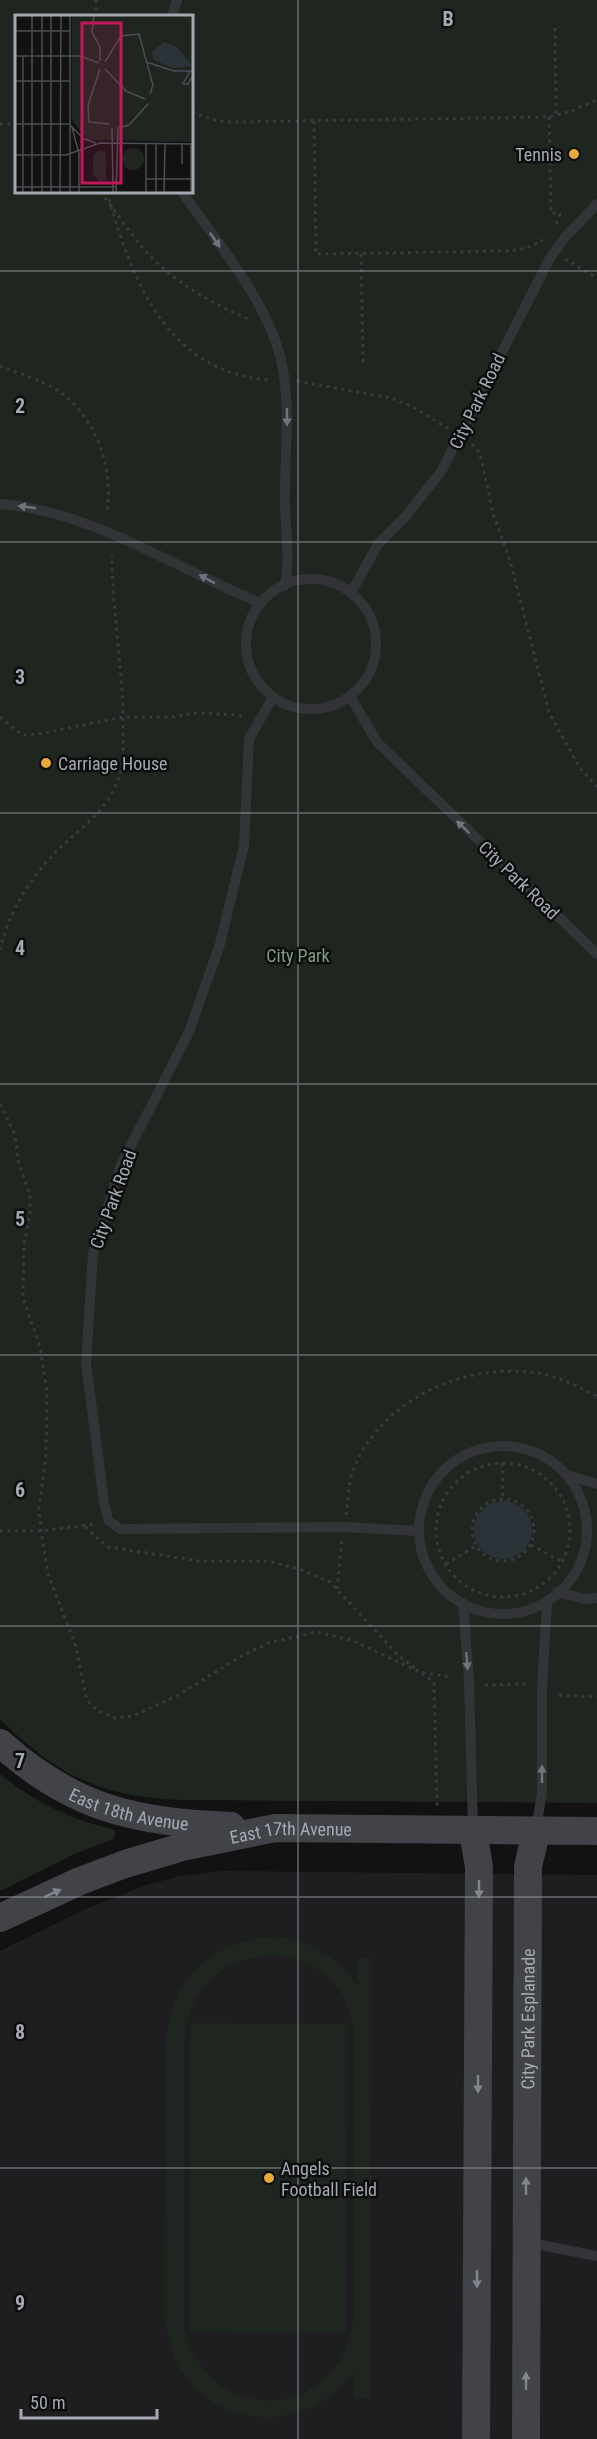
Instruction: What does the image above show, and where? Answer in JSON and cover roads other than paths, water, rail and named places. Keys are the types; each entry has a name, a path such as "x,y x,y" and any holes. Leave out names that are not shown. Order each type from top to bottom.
{"street":[{"name":"East 18th Avenue","path":"0,1743 49,1781 76,1797 111,1810 180,1822 275,1828"},
{"name":"East 17th Avenue","path":"0,1918 80,1881 124,1864 182,1847 275,1828 597,1832"},
{"path":"473,1831 479,1867 476,2439"},
{"name":"City Park Esplanade","path":"526,2439 528,1867 536,1832"}],"lane":[{"path":"172,15 177,0"},
{"path":"183,194 252,294 271,330 283,367 287,444 284,510 287,564 285,585"},
{"name":"City Park Road","path":"351,593 378,544 427,491 460,436 529,297 555,252 583,216 597,204"},
{"path":"0,504 37,509 97,527 144,546 222,587 261,603"},
{"path":"319,580 351,593 366,611 375,633 376,645 371,668 359,688 350,696 329,706 306,709 283,704 273,698 255,678 246,653 248,626 261,603 276,589 296,581 319,580"},
{"name":"City Park Road","path":"350,696 377,742 597,954"},
{"name":"City Park Road","path":"273,698 249,739 244,845 220,944 189,1032 120,1167 93,1254 86,1363 97,1464 108,1520 115,1527 127,1530 343,1527 419,1531"},
{"path":"517,1447 544,1456 567,1475 584,1507 588,1528 587,1543 577,1570 569,1582 547,1602 520,1612 505,1614 476,1609 451,1595 431,1573 425,1560 419,1531 424,1503 430,1489 448,1467 473,1452 487,1448 517,1447"},
{"path":"567,1475 597,1484"},
{"path":"557,1593 585,1599 597,1598"},
{"name":"City Park Esplanade","path":"536,1832 542,1793 542,1689 547,1602"},
{"path":"463,1603 469,1681 473,1831"},
{"path":"525,2244 597,2256"}],"place":[{"name":"Tennis","path":"574,154"},
{"name":"Carriage House","path":"46,763"},
{"name":"Angels Football Field","path":"269,2178"}],"park label":[{"name":"City Park","path":"298,955"}]}
